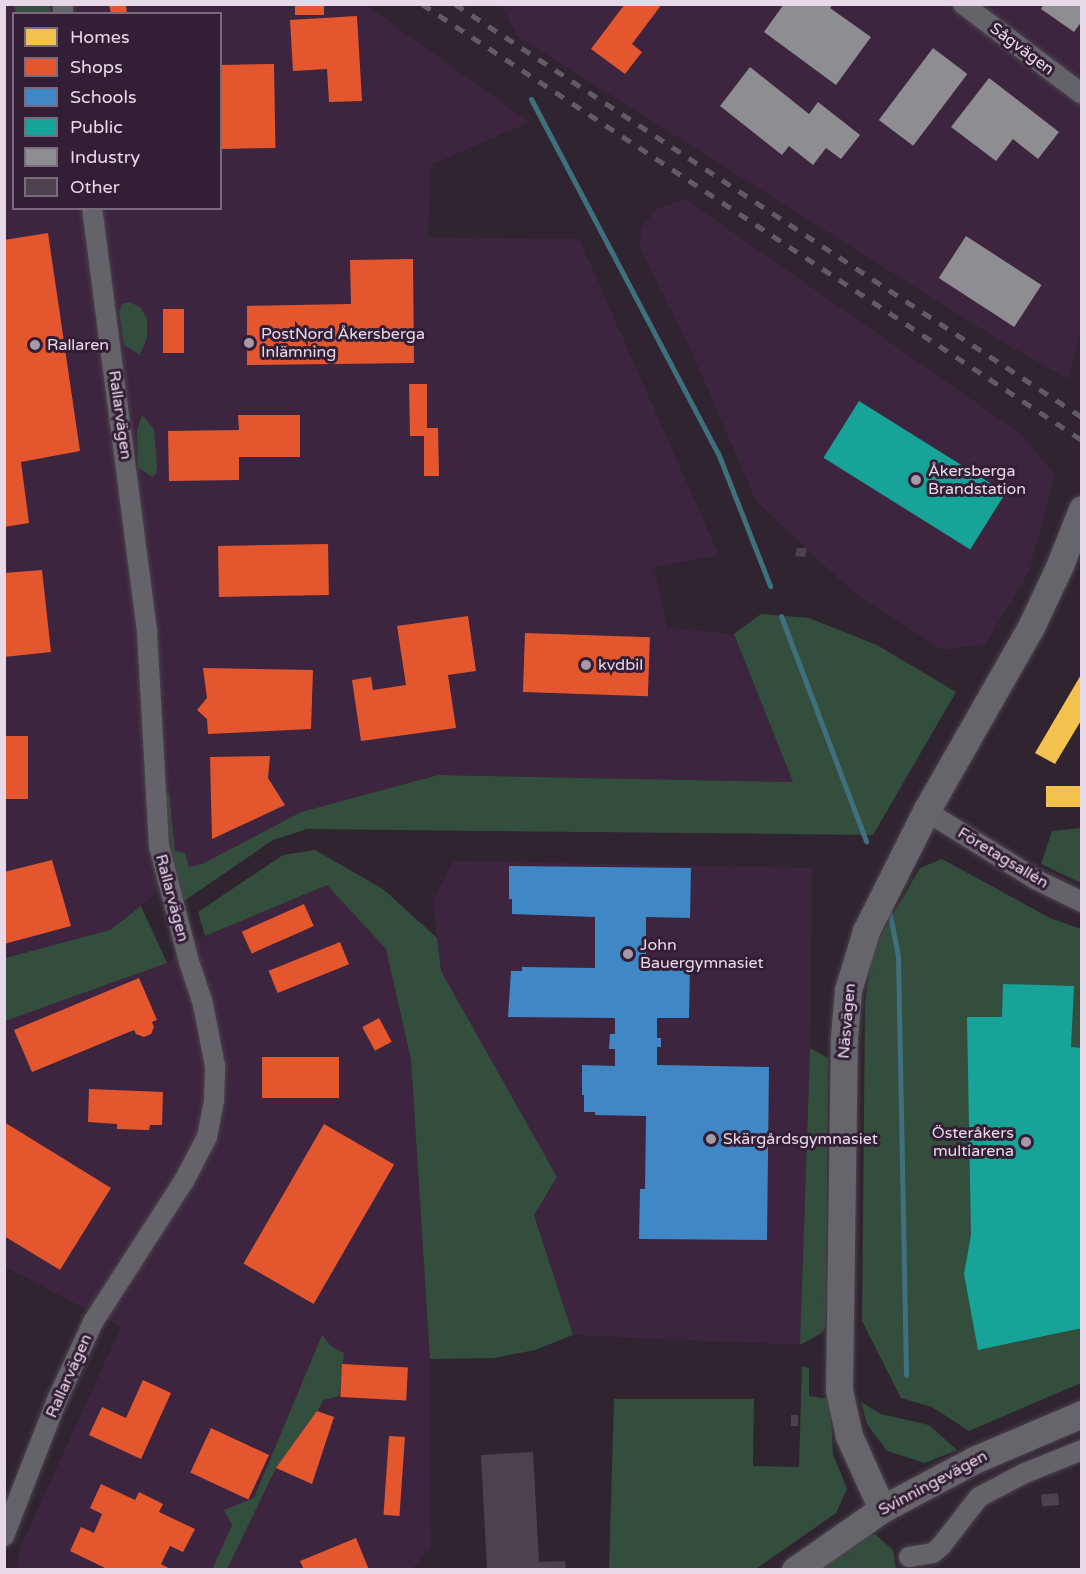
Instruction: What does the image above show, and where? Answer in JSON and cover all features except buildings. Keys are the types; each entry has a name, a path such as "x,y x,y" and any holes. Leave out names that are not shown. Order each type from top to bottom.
{"street":[{"name":"Sågvägen","path":"963,4 1082,94"},
{"name":"Rallarvägen","path":"4,1536 57,1400 93,1322 184,1181 207,1137 214,1100 215,1066 203,1004 189,962 159,846 147,631 92,210"},
{"name":"Näsvägen","path":"882,1509 849,1436 839,1390 845,1017 848,990 866,930 926,811 1025,639 1060,565 1082,509"},
{"name":"Företagsallén","path":"926,811 1037,880 1082,902"},
{"name":"Svinningevägen","path":"795,1569 882,1509 974,1460 1082,1414"},
{"path":"909,1557 933,1553 979,1497 1025,1473 1082,1450"}],"shaded area":[{"path":"5,5 366,5 529,122 431,165 428,238 579,239 719,555 654,567 667,628 734,634 793,782 438,775 301,812 202,864 189,867 110,930 5,958"},
{"path":"501,5 1081,5 1082,328 1068,379 999,340 517,36"},
{"path":"685,199 1021,434 1055,475 1029,572 985,644 943,650 854,593 756,501 690,348 640,247 641,228 657,209"},
{"path":"453,861 812,868 811,1016 800,1345 573,1335 534,1215 557,1177 441,971 433,901"},
{"path":"327,884 386,949 411,1060 430,1359 431,1548 412,1569 17,1569 20,1548 121,1327 5,1267 4,1021 167,963 193,941"}],"green space":[{"path":"15,5 50,5 50,12 15,12"},
{"path":"130,302 141,308 147,319 147,338 140,355 124,345 119,311 122,304"},
{"path":"142,415 154,429 157,465 156,474 152,477 138,467 137,430"},
{"path":"761,614 809,618 877,645 956,692 873,835 307,829 273,840 181,903 162,793 169,793 175,851 185,853 189,867 202,864 301,812 438,775 793,782 734,634"},
{"path":"1082,828 1081,883 1041,864 1052,831"},
{"path":"315,850 383,889 437,938 441,971 557,1177 534,1215 573,1335 535,1350 494,1358 430,1359 411,1060 386,949 327,885 205,936 198,912 283,855"},
{"path":"942,859 1050,918 1081,929 1081,1383 969,1431 932,1407 901,1398 862,1321 865,1005 872,950 920,868"},
{"path":"141,906 167,963 5,1021 5,958 110,930"},
{"path":"810,1048 828,1058 826,1325 822,1333 800,1345"},
{"path":"322,1335 332,1347 344,1353 339,1396 323,1400 316,1415 276,1468 227,1569 212,1570 232,1525 224,1510 254,1498"},
{"path":"802,1366 809,1368 809,1396 830,1399 833,1454 847,1489 836,1513 756,1569 609,1570 614,1399 754,1399 753,1466 799,1467"},
{"path":"861,1402 881,1414 929,1425 957,1450 925,1463 887,1451 867,1424"},
{"path":"864,1533 876,1535 893,1550 896,1569 812,1570"}],"waterway":[{"path":"531,99 718,453 770,586"},
{"path":"781,616 866,841"},
{"path":"889,910 898,956 906,1375"}],"railway":[{"path":"422,4 1082,440"},
{"path":"455,4 1082,417"}],"place":[{"name":"PostNord Åkersberga Inlämning","path":"249,343"},
{"name":"Rallaren","path":"35,345"},
{"name":"Åkersberga Brandstation","path":"916,480"},
{"name":"kvdbil","path":"586,665"},
{"name":"John Bauergymnasiet","path":"628,954"},
{"name":"Skärgårdsgymnasiet","path":"711,1139"},
{"name":"Österåkers multiarena","path":"1026,1142"}]}
